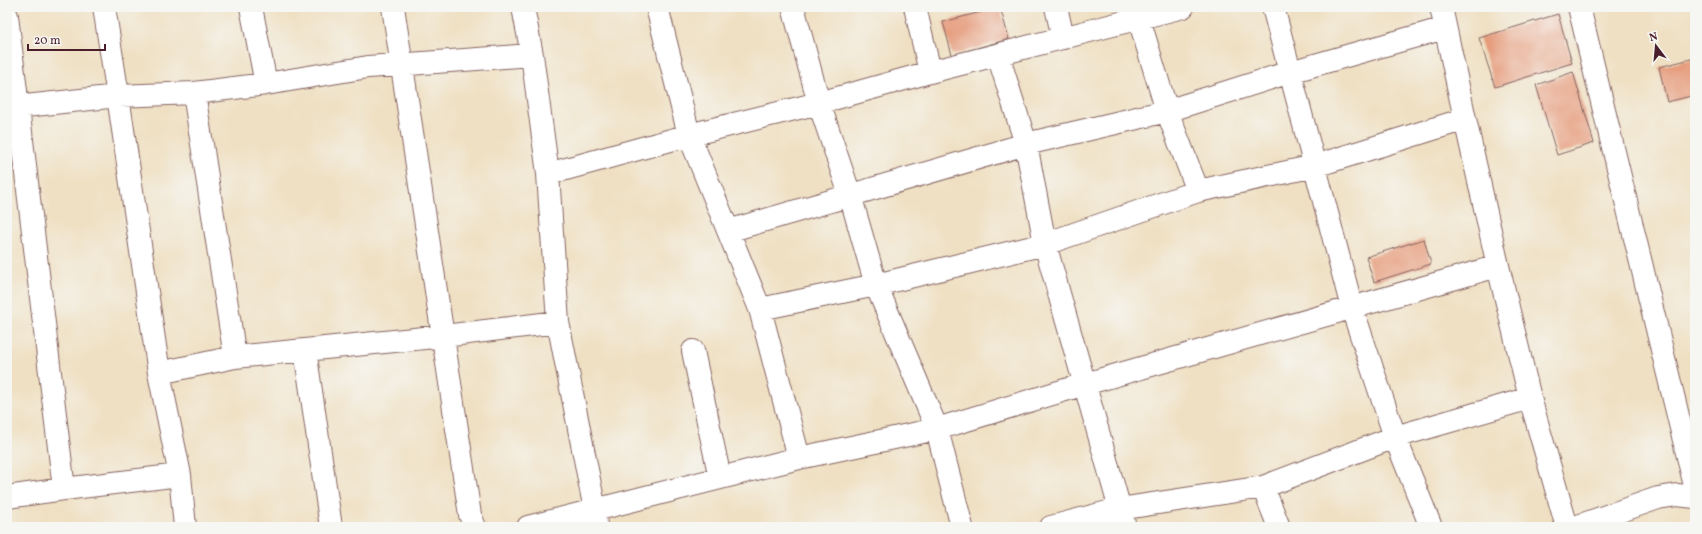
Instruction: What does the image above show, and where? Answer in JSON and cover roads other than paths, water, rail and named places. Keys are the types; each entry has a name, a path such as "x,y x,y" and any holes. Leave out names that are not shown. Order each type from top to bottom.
{"street":[{"path":"104,7 160,373 180,475 185,527"},
{"path":"251,7 266,84"},
{"path":"393,7 470,515 476,527"},
{"path":"524,7 548,174 558,322 596,519"},
{"path":"657,7 688,135 760,309 799,458"},
{"path":"793,7 819,103 850,195 876,285 937,429 962,527"},
{"path":"915,7 930,72"},
{"path":"1056,7 1063,38"},
{"path":"1273,7 1352,308 1396,437 1431,527"},
{"path":"1580,7 1695,486"},
{"path":"548,174 688,135 819,103 930,72 1177,8"},
{"path":"7,16 13,107 64,489"},
{"path":"728,231 1026,144 1167,111 1290,72 1443,18 1498,266 1530,398 1568,527"},
{"path":"1139,19 1167,111 1198,191"},
{"path":"13,107 118,96 194,93 266,84 368,67 532,55"},
{"path":"998,55 1026,144 1045,244 1085,384 1096,431 1122,518"},
{"path":"194,93 235,357"},
{"path":"760,309 876,285 1045,244 1198,191 1315,166 1465,119"},
{"path":"528,527 596,519 720,478 799,458 937,429 1085,384 1498,266"},
{"path":"160,373 235,357 444,336 558,322"},
{"path":"305,350 331,527"},
{"path":"692,351 720,478"},
{"path":"1051,527 1122,518 1263,487 1396,437 1530,398"},
{"path":"7,497 180,475"},
{"path":"1263,487 1279,527"},
{"path":"1575,527 1658,498 1677,495 1695,497"}]}
